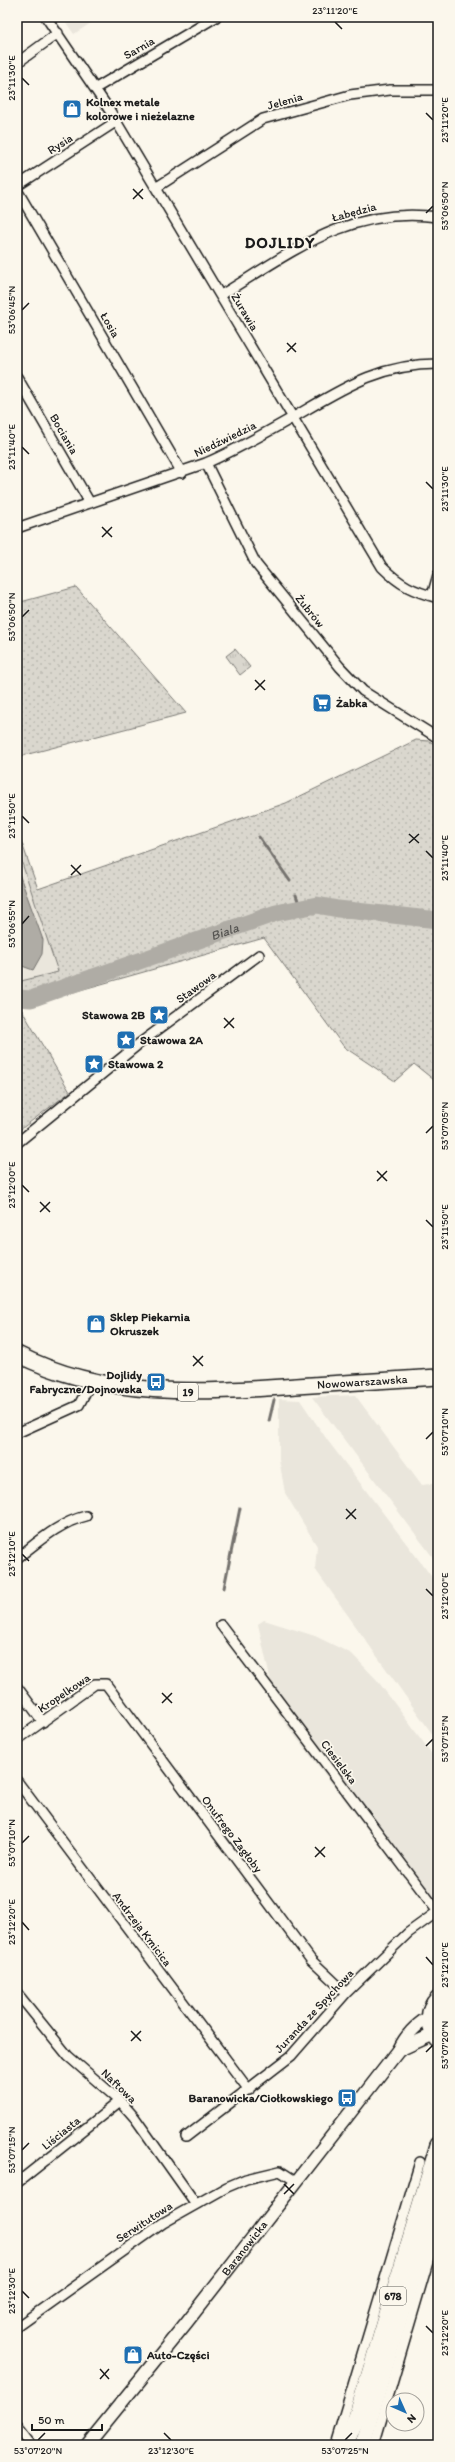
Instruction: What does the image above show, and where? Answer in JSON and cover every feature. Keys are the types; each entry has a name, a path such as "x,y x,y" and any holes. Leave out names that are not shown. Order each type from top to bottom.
{"highway":[{"name":"19","path":"17,1354 56,1372 91,1382"},
{"name":"Nowowarszawska","path":"91,1382 109,1386 175,1392 286,1387 438,1377"},
{"path":"436,2037 429,2017 431,2009 438,1998"},
{"name":"678","path":"345,2445 357,2414 438,2145"},
{"name":"678","path":"362,2445 438,2189"}],"street":[{"name":"Żurawia","path":"46,17 96,88 117,121 382,567 396,582 416,593 435,597"},
{"name":"Sarnia","path":"96,88 216,17"},
{"path":"17,63 58,34"},
{"name":"Jelenia","path":"157,187 263,119 350,95 390,90 438,90"},
{"name":"Rysia","path":"17,186 117,121"},
{"name":"Łosia","path":"17,190 182,473"},
{"name":"Łabędzia","path":"221,295 309,241 340,226 397,214 438,217"},
{"name":"Niedźwiedzia","path":"17,528 182,473 236,450 330,395 370,375 404,366 438,364"},
{"name":"Bociania","path":"17,377 90,503"},
{"name":"Żubrów","path":"206,463 256,564 340,667 363,691 438,738"},
{"path":"435,597 438,575"},
{"name":"Stawowa","path":"17,1143 140,1043 259,955"},
{"path":"17,1433 79,1405 91,1382"},
{"path":"17,1558 63,1525 75,1518 86,1516"},
{"name":"Ciesielska","path":"221,1625 438,1912"},
{"name":"Kropelkowa","path":"17,1740 95,1684 106,1684"},
{"name":"Onufrego Zagłoby","path":"106,1684 310,1960 346,1993"},
{"path":"17,1687 43,1722"},
{"name":"Andrzeja Kmicica","path":"17,1781 249,2090"},
{"name":"Juranda ze Spychowa","path":"186,2137 249,2090 291,2056 346,1993 408,1933 438,1912"},
{"name":"Naftowa","path":"17,1993 68,2056 120,2102 134,2118 196,2204"},
{"name":"Baranowicka","path":"87,2445 297,2182 399,2050 415,2026 429,2017"},
{"name":"Baranowicka","path":"399,2050 436,2037"},
{"name":"Liściasta","path":"17,2182 120,2102"},
{"path":"335,2445 420,2162"},
{"name":"Serwitutowa","path":"17,2327 126,2247 196,2204 239,2182 280,2171 297,2182"},
{"path":"374,2445 438,2228"},
{"path":"17,2427 31,2445"}],"shaded area":[{"path":"62,17 100,17 74,34"},
{"path":"17,848 58,972 17,982"},
{"path":"17,868 43,940 42,954 33,970 22,966 17,961"},
{"path":"355,1395 422,1485 438,1483 438,1564 312,1397"},
{"path":"279,1399 300,1400 328,1441 438,1585 438,1742 315,1569 317,1546 285,1493 279,1459"},
{"path":"264,1620 315,1636 352,1654 377,1680 438,1762 438,1900 430,1910 278,1714 258,1624"}],"green space":[{"path":"76,587 186,713 17,757 17,603"},
{"path":"235,649 250,667 240,675 226,656"},
{"path":"416,740 429,741 438,746 438,1080 434,1080 414,1064 395,1081 344,1047 264,938 20,1007 70,1092 17,1132 17,982 58,972 17,848 17,829 38,889 286,803"}],"waterway":[{"path":"259,837 290,881"},
{"path":"296,895 300,907"},
{"name":"Biala","path":"17,998 31,999 276,913 317,905 338,909 438,920"},
{"path":"269,1421 274,1400"},
{"path":"224,1588 240,1508"}],"place":[{"name":"Kolnex metale kolorowe i nieżelazne","path":"72,109"},
{"name":"Żabka","path":"322,703"},
{"name":"Stawowa 2B","path":"159,1015"},
{"name":"Stawowa 2A","path":"126,1040"},
{"name":"Stawowa 2","path":"94,1064"},
{"name":"Sklep Piekarnia Okruszek","path":"96,1324"},
{"name":"Dojlidy Fabryczne/Dojnowska","path":"156,1382"},
{"name":"Baranowicka/Ciołkowskiego","path":"347,2098"},
{"name":"Auto-Części","path":"133,2355"}],"district":[{"name":"DOJLIDY","path":"280,242"}]}
